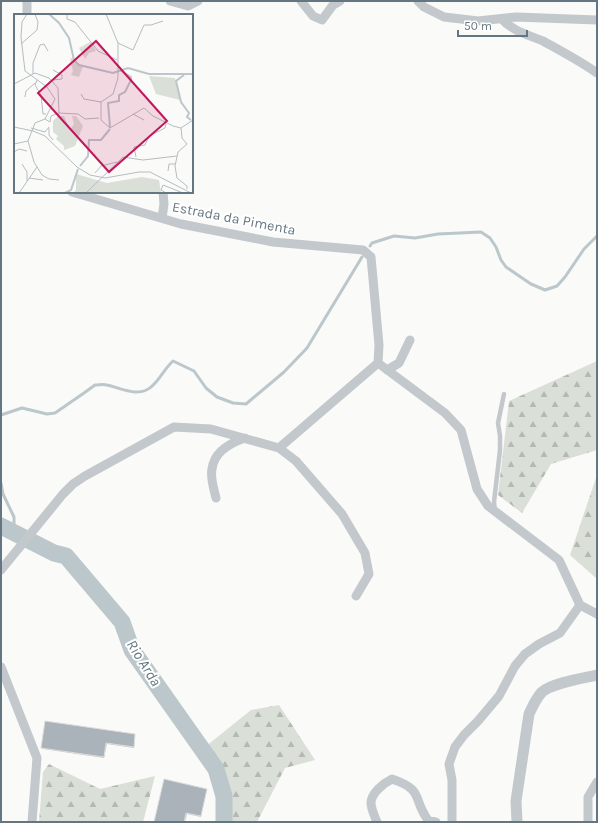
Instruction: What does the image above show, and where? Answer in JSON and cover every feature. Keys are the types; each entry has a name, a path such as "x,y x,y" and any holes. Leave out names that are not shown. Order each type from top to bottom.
{"street":[{"path":"27,1 27,14"},
{"path":"170,1 188,6 198,1"},
{"path":"301,1 313,16 322,20 333,5 340,1"},
{"path":"418,1 424,7 444,17 478,21 516,17 597,20"},
{"path":"502,19 506,24 581,62 597,73"},
{"name":"Estrada da Pimenta","path":"75,193 181,224 273,242 363,250 371,257 379,345 378,363"},
{"path":"162,218 164,204 163,193"},
{"path":"387,370 399,363 410,340"},
{"path":"279,448 378,363 445,413 461,430 477,489 488,506 559,560 580,605 597,614"},
{"path":"1,570 63,494 73,484 174,427 211,429 279,448 296,461 342,514 365,553 369,574 356,596"},
{"path":"216,498 211,470 215,458 225,447 233,442 245,438"},
{"path":"452,822 452,780 450,764 454,747 499,696 514,666 525,654 539,644 560,633 580,605"},
{"path":"1,667 37,758 32,822"},
{"path":"517,822 516,801 529,714 535,701 543,691 553,686 597,674"},
{"path":"377,822 371,803 372,799 380,788 392,779 411,787 417,794 425,817 428,820 436,822"},
{"path":"588,822 588,797 597,782"}],"lane":[{"path":"495,511 494,502 500,450 498,423 504,394"}],"green space":[{"path":"597,361 597,450 551,464 522,513 498,495 509,401"},
{"path":"597,475 597,579 570,555"},
{"path":"279,705 315,760 285,768 257,822 227,822 229,795 219,768 205,747 251,710"},
{"path":"49,764 100,789 155,776 143,822 39,822 43,772"}],"building":[{"path":"45,721 135,734 134,747 106,743 104,757 41,748"},
{"path":"164,779 207,789 201,816 186,813 184,822 154,822"}],"waterway":[{"path":"370,246 372,243 394,236 415,238 438,234 481,232 490,238 506,267 531,284 545,290 557,286 584,249 597,236"},
{"path":"1,415 22,408 47,414 55,413 95,385 106,385 124,390 141,392 151,387 173,361 194,371 206,388 217,397 233,403 246,404 284,372 307,348 362,257"},
{"path":"1,483 3,494 14,517 14,533"},
{"name":"Rio Arda","path":"1,526 54,553 66,556 122,622 132,650 216,769 224,796 224,822"}]}
